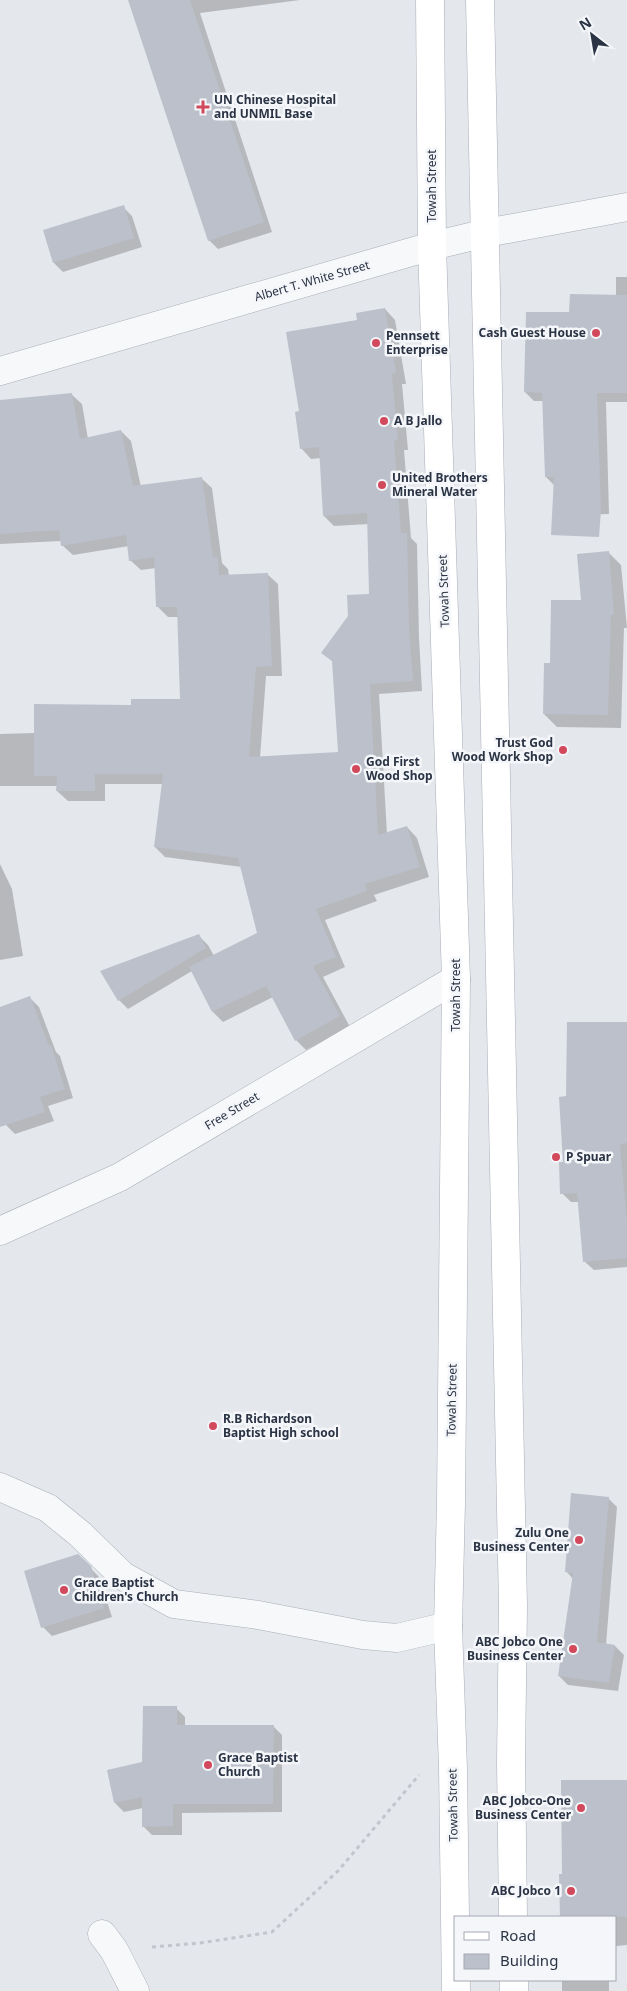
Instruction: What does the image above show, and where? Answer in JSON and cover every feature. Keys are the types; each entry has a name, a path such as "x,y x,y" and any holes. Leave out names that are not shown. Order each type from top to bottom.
{"street":[{"name":"Towah Street","path":"430,0 432,246 456,978 448,1626 453,1769 455,1916"},
{"path":"480,0 514,1606 511,1761 513,1916"},
{"name":"Albert T. White Street","path":"0,371 432,246 486,233 627,207"},
{"name":"Free Street","path":"0,1231 120,1177 456,978"},
{"path":"0,1487 48,1508 80,1534 123,1576 174,1604 258,1615 363,1635 397,1638 448,1626"},
{"path":"108,1942 135,1991"}],"path":[{"path":"108,1942 200,1943 272,1932 338,1870 424,1769 453,1769"}],"building":[{"path":"128,0 190,0 264,222 208,241"},
{"path":"124,205 134,238 53,263 43,230"},
{"path":"570,294 627,295 627,393 597,393 601,510 599,537 551,535 554,477 545,477 542,393 524,392 526,312 569,312"},
{"path":"385,308 396,373 392,374 398,440 394,440 401,533 407,533 409,627 413,681 370,684 378,835 407,826 420,867 365,884 367,891 316,909 336,957 313,966 340,1016 295,1041 266,986 212,1012 189,967 257,933 238,858 154,847 163,774 95,774 95,791 56,791 57,776 34,776 34,704 131,705 131,699 180,699 177,607 156,607 154,557 129,561 126,535 61,546 59,530 0,534 0,400 72,393 80,439 121,430 133,486 202,477 213,557 218,557 219,575 268,573 272,666 256,667 249,757 338,752 332,661 321,653 348,616 347,595 369,594 367,513 323,516 319,447 300,449 295,412 299,411 286,332 357,320 356,313"},
{"path":"609,551 614,615 611,615 608,715 543,714 544,663 550,663 551,600 581,600 577,554"},
{"path":"199,934 206,948 118,1001 100,971"},
{"path":"30,996 49,1046 51,1045 65,1089 40,1097 45,1112 0,1127 0,1007"},
{"path":"567,1022 627,1022 627,1143 620,1144 627,1224 627,1258 583,1262 577,1193 560,1194 559,1162 563,1162 559,1097 566,1096"},
{"path":"571,1493 609,1497 597,1642 615,1645 609,1683 558,1676 573,1573 565,1572"},
{"name":"Grace Baptist Children's Church","path":"78,1554 91,1566 104,1608 41,1628 24,1571"},
{"name":"Grace Baptist Church","path":"143,1706 177,1706 177,1725 274,1725 273,1804 173,1804 173,1826 142,1827 142,1797 114,1803 107,1770 142,1762"},
{"path":"561,1780 627,1780 627,1917 560,1916 559,1874 562,1874"}],"place":[{"name":"UN Chinese Hospital and UNMIL Base","path":"203,107"},
{"name":"Cash Guest House","path":"596,333"},
{"name":"Pennsett Enterprise","path":"376,343"},
{"name":"A B Jallo","path":"384,421"},
{"name":"United Brothers Mineral Water","path":"382,485"},
{"name":"Trust God Wood Work Shop","path":"563,750"},
{"name":"God First Wood Shop","path":"356,769"},
{"name":"P Spuar","path":"556,1157"},
{"name":"R.B Richardson Baptist High school","path":"213,1426"},
{"name":"Zulu One Business Center","path":"579,1540"},
{"name":"Grace Baptist Children's Church","path":"64,1590"},
{"name":"ABC Jobco One Business Center","path":"573,1649"},
{"name":"Grace Baptist Church","path":"208,1765"},
{"name":"ABC Jobco-One Business Center","path":"581,1808"},
{"name":"ABC Jobco 1","path":"571,1891"}]}
